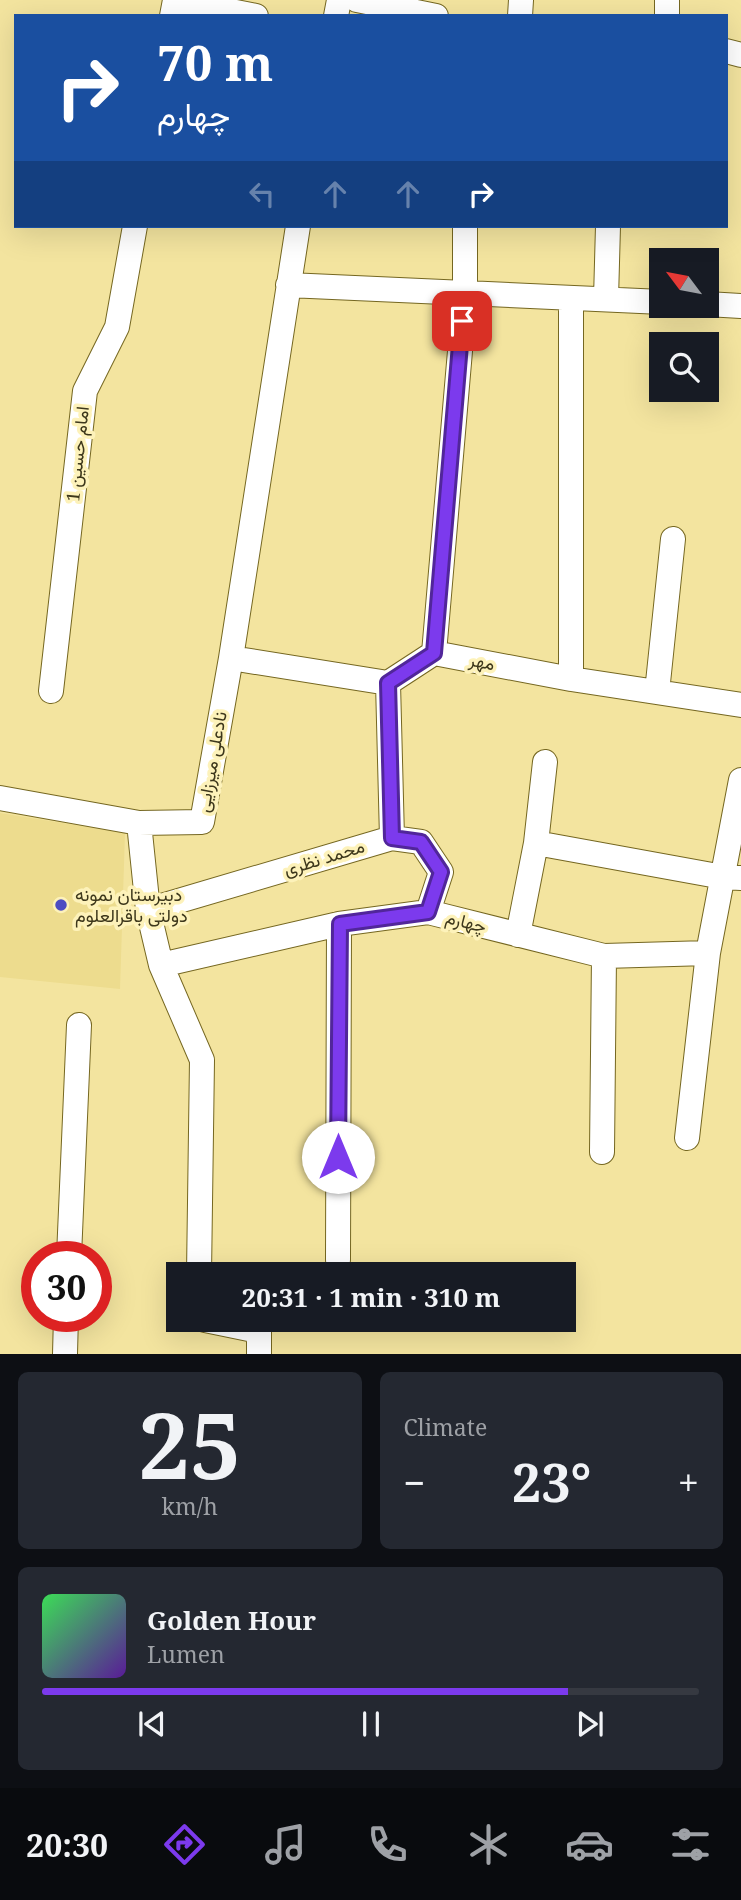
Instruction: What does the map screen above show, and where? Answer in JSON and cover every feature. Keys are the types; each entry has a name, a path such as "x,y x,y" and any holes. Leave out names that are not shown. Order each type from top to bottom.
{"street":[{"path":"175,0 246,14"},
{"path":"357,0 426,14"},
{"name":"امام حسین 1","path":"51,691 85,391 117,327 135,228"},
{"name":"نادعلی میرزایی","path":"139,823 202,822 231,658 298,228"},
{"path":"231,658 388,683 434,653 465,293 465,228"},
{"path":"606,299 608,228"},
{"path":"288,285 649,301"},
{"path":"571,298 571,679"},
{"path":"719,305 741,306"},
{"path":"657,692 673,540"},
{"name":"مهر","path":"434,653 571,679 741,705"},
{"path":"388,683 392,838 421,842 441,872 428,912"},
{"path":"518,935 536,843 545,762"},
{"path":"687,1138 708,953 732,877 741,780"},
{"path":"0,798 139,823 148,910 161,965 202,1060 199,1262"},
{"name":"محمد نظری","path":"148,910 392,838"},
{"path":"536,843 732,877"},
{"name":"چهارم","path":"161,965 340,924 428,912 604,956 708,953"},
{"path":"338,1261 340,924"},
{"path":"602,1152 604,956"},
{"path":"70,1241 79,1025"},
{"path":"65,1354 66,1332"},
{"path":"234,1332 259,1342"}],"shaded area":[{"name":"دبیرستان نمونه دولتی باقرالعلوم","path":"0,813 125,833 120,989 0,977"}],"place":[{"name":"دبیرستان نمونه دولتی باقرالعلوم","path":"61,905"}],"route":[{"path":"338,1157 340,924 428,912 441,872 421,842 392,838 388,683 434,653 462,321"}]}
